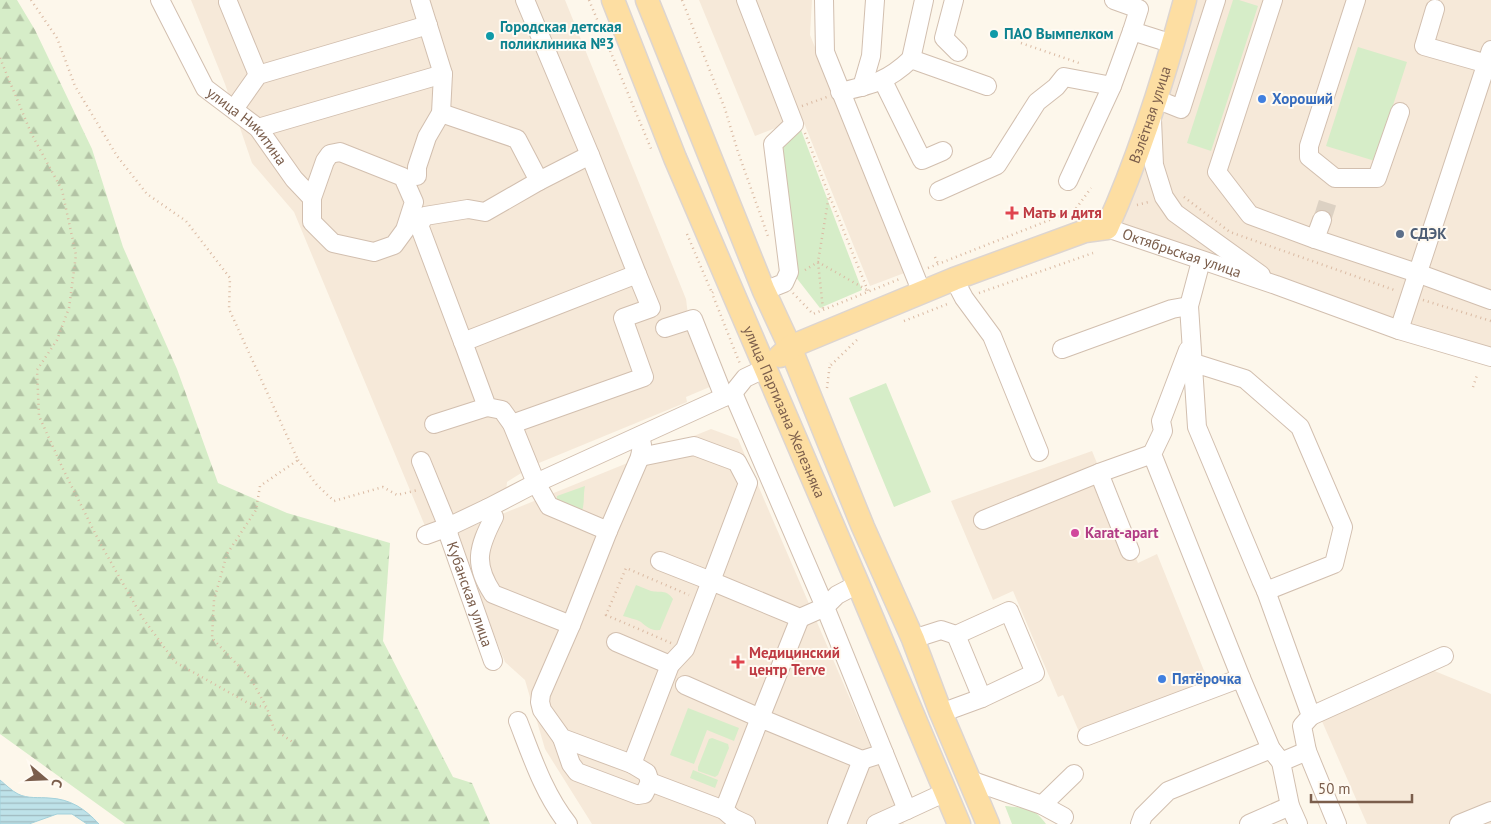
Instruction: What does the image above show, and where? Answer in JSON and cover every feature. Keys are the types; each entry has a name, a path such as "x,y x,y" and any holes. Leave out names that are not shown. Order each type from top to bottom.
{"main road":[{"name":"улица Партизана Железняка","path":"613,0 675,158 959,824"},
{"name":"улица Партизана Железняка","path":"647,0 764,291 790,347 863,527 912,639 988,824"},
{"name":"Взлётная улица","path":"1107,228 1120,199 1154,106 1185,0"},
{"name":"Октябрьская улица","path":"766,368 790,347 918,283 946,272 1085,231 1107,228"}],"street":[{"name":"улица Никитина","path":"160,0 205,88 258,128 294,179 312,198"},
{"path":"417,176 416,167 427,137 441,113 443,74 420,0"},
{"path":"512,424 644,377 623,318 652,308 525,0"},
{"path":"746,0 794,124 773,144 789,272 784,283 764,291"},
{"path":"824,0 825,52 918,283"},
{"path":"862,87 871,56 875,0"},
{"path":"840,92 883,81 897,72 910,59 924,0"},
{"path":"954,0 944,38 958,52"},
{"path":"1068,181 1112,86 1140,9 1114,0"},
{"path":"1216,0 1181,109 1154,106 1154,165 1164,197 1175,213 1276,285"},
{"path":"1273,0 1217,172 1250,215 1491,300"},
{"path":"1356,0 1309,146 1309,157 1332,186 1377,178 1400,112"},
{"path":"230,1 258,75"},
{"path":"1399,330 1490,59 1424,46 1435,9"},
{"path":"234,109 258,75 428,25"},
{"path":"1132,31 1173,44"},
{"path":"910,59 987,86"},
{"path":"258,128 443,74"},
{"path":"939,191 997,165 1037,102 1056,87 1064,76 1112,86"},
{"path":"883,81 922,160 943,151"},
{"path":"441,113 517,139 539,180"},
{"path":"340,152 403,177 414,202 404,230 394,245 374,252 333,242 312,222 312,198 325,161 330,154 340,152"},
{"path":"487,407 419,225 425,216 468,210 485,212 539,180 590,156"},
{"path":"1315,239 1322,220"},
{"name":"Октябрьская улица","path":"1107,228 1276,285 1399,330 1491,357"},
{"path":"1201,261 1189,306 1191,362 1197,427 1266,591 1311,716"},
{"path":"946,272 992,336 1039,452"},
{"path":"463,342 637,274"},
{"path":"1062,349 1172,309 1189,306"},
{"path":"665,328 692,319 729,395 825,607 907,810"},
{"path":"983,520 1099,473 1152,454 1163,431 1161,421 1190,344"},
{"path":"1191,362 1245,379 1300,428 1343,527 1334,564 1266,591"},
{"path":"426,534 448,527 536,483 729,395 744,378 766,368"},
{"path":"434,424 487,407 502,410 512,424 536,483 549,506 608,530"},
{"path":"640,436 642,445 640,457 608,530 540,702 542,710 562,738 571,764 580,774 638,795 644,794 645,771 663,704 670,665 685,649 748,484 737,462 694,446 640,457"},
{"path":"1152,454 1241,678 1276,756 1290,806 1298,824"},
{"name":"Кубанская улица","path":"422,461 448,527 449,536 492,660"},
{"path":"1099,473 1130,551"},
{"path":"488,508 494,517 483,539 480,557 481,567 494,594 571,625"},
{"path":"660,561 800,618"},
{"path":"724,810 800,618 825,607 837,595 858,584"},
{"path":"912,639 941,630 956,635 1009,611 1035,673 982,698 941,713"},
{"path":"956,635 982,698"},
{"path":"616,642 670,665"},
{"path":"1337,824 1307,751 1302,726 1311,716 1444,656"},
{"path":"1087,736 1241,678"},
{"path":"685,685 862,760 884,753"},
{"path":"518,722 539,775 560,814 568,824"},
{"path":"562,738 645,771 724,810 733,818 746,824"},
{"path":"1140,824 1143,816 1168,791 1276,756 1307,751"},
{"path":"837,824 862,760"},
{"path":"1042,805 1074,774"},
{"path":"970,780 1042,805 1064,817"},
{"path":"876,824 946,792"},
{"path":"1249,824 1290,806"},
{"path":"1458,824 1491,811"}],"path":[{"path":"32,0 57,38 75,86 116,156 147,194 186,221 230,278 228,309 298,460 317,485 334,501 383,488 397,495 417,490"},
{"path":"682,0 725,109 769,240"},
{"path":"1021,43 1047,52"},
{"path":"0,58 31,133 62,190 76,256 69,308 57,340 37,370 39,416 100,543 142,617 176,662 248,704 267,708"},
{"path":"796,108 840,92"},
{"path":"802,125 868,291"},
{"path":"813,314 868,291 918,283 946,272 1075,210 1091,188"},
{"path":"823,310 818,262 830,195"},
{"path":"1184,197 1230,232 1410,296 1491,321"},
{"path":"1137,205 1151,201"},
{"path":"936,257 946,272"},
{"path":"818,262 868,291"},
{"path":"802,271 818,262"},
{"path":"719,290 712,293 740,364"},
{"path":"1473,387 1477,375"},
{"path":"294,743 274,729 267,708 251,679 212,638 214,600 227,554 256,510 260,486 298,460"},
{"path":"685,649 606,616 626,568 704,601"}],"shaded area":[{"path":"191,0 565,0 686,299 690,331 712,386 686,397 687,402 534,465 507,482 506,493 425,526 294,212 252,163 225,84"},
{"path":"699,0 812,0 810,35 907,272 870,286 802,118 755,136"},
{"path":"1185,0 1491,0 1491,357 1107,228"},
{"path":"711,429 738,439 904,824 592,824 545,749 525,680 505,662 453,534"},
{"path":"1092,451 1138,563 1157,554 1209,683 1080,734 1063,695 1058,697 1013,591 993,600 951,501"},
{"path":"1432,670 1491,694 1491,824 1367,824 1321,719"}],"green space":[{"path":"0,0 17,0 35,30 92,149 123,247 177,369 218,483 287,513 390,543 383,641 453,777 472,783 490,824 125,824 0,734"},
{"path":"1233,0 1258,6 1211,151 1187,143"},
{"path":"1358,47 1407,62 1375,161 1326,146"},
{"path":"801,130 862,290 820,308 795,276 780,138"},
{"path":"886,383 931,492 894,507 849,398"},
{"path":"585,486 582,511 556,501 557,496"},
{"path":"636,585 651,591 665,593 673,599 660,630 652,629 639,621 623,616"},
{"path":"688,708 739,728 734,741 707,730 694,764 670,755"},
{"path":"712,738 728,744 729,748 718,775 715,777 698,771 709,739"},
{"path":"693,770 718,780 715,788 690,778"},
{"path":"1005,806 1033,811 1046,824 1012,824"}],"water":[{"path":"0,780 22,796 64,800 71,803 83,809 99,824 87,824 72,814 57,814 29,824 0,824"}],"tunnel":[{"path":"1322,220 1330,195"}],"place":[{"name":"ПАО Вымпелком","path":"994,34"},
{"name":"Городская детская поликлиника №3","path":"490,36"},
{"name":"Хороший","path":"1262,99"},
{"name":"Мать и дитя","path":"1012,213"},
{"name":"СДЭК","path":"1400,234"},
{"name":"Karat-apart","path":"1075,533"},
{"name":"Медицинский центр Terve","path":"738,662"},
{"name":"Пятёрочка","path":"1162,679"}]}
